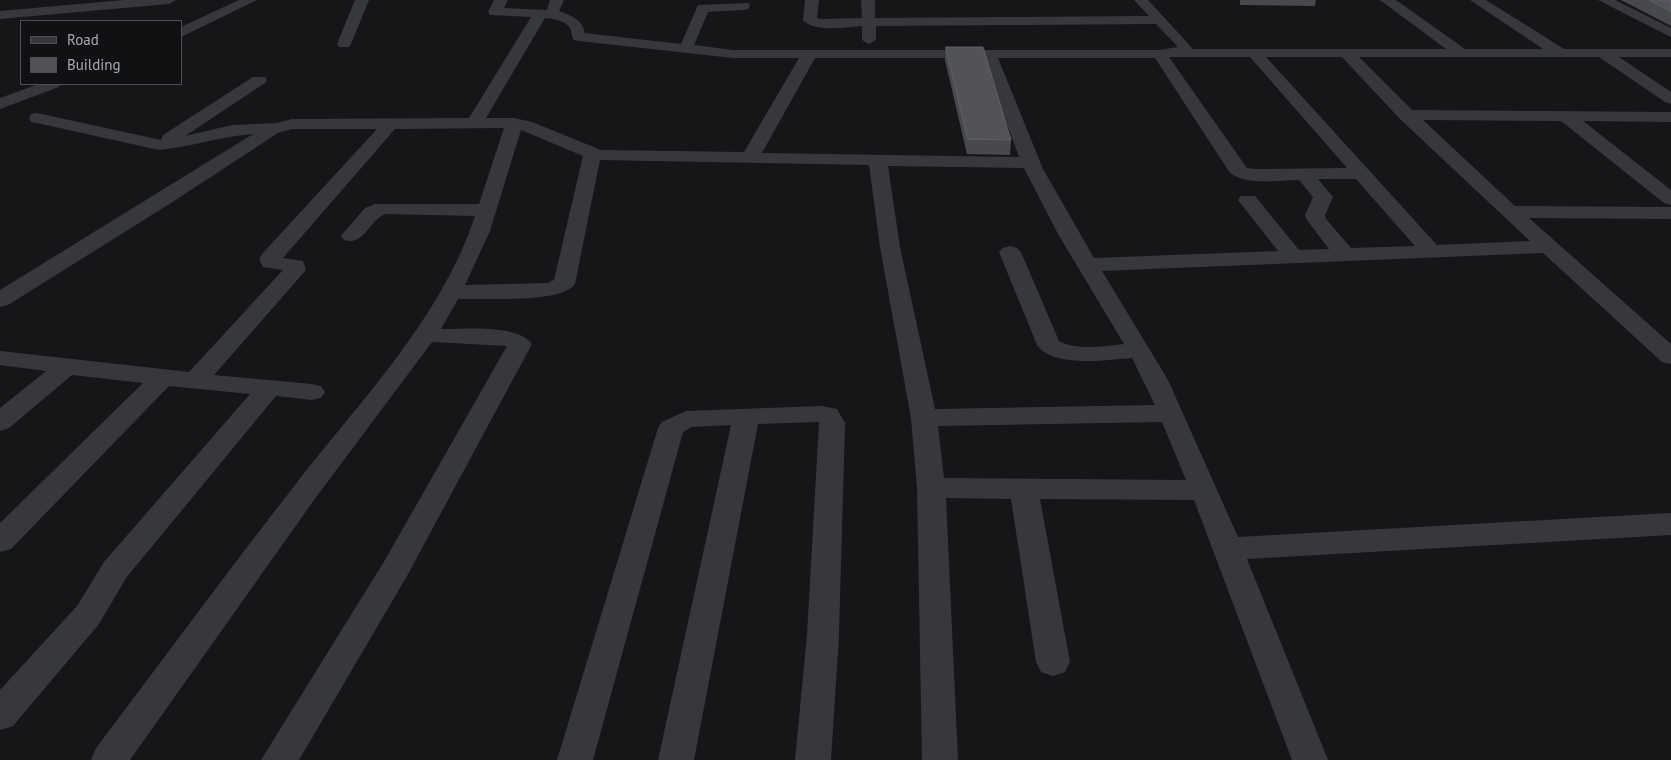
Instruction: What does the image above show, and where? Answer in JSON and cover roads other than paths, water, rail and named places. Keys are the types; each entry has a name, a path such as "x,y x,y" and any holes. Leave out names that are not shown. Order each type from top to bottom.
{"street":[{"path":"0,11 123,0"},
{"path":"0,15 169,0"},
{"path":"182,33 250,0"},
{"path":"344,44 362,0"},
{"path":"501,0 495,12 550,10 571,21 577,27 577,35 583,38 733,54 1180,53 1348,55 1671,53"},
{"path":"812,0 810,20 813,22 1160,20"},
{"path":"868,0 870,55"},
{"path":"1141,0 1186,48 1186,51 1180,53"},
{"path":"1387,0 1463,54"},
{"path":"1477,0 1562,54"},
{"path":"1605,0 1671,33"},
{"path":"686,48 703,8 743,6"},
{"path":"1092,7 1102,20"},
{"path":"474,122 550,10"},
{"path":"989,54 1031,163 1087,265 1140,350 1172,413 1228,549 1310,760"},
{"path":"1159,54 1236,169 1257,175 1362,173"},
{"path":"1604,54 1671,99"},
{"path":"750,157 810,55"},
{"path":"1256,55 1432,251"},
{"path":"1348,55 1406,115 1509,212 1671,357"},
{"path":"158,145 259,80"},
{"path":"1642,80 1671,81"},
{"path":"0,104 50,85"},
{"path":"1406,115 1671,117"},
{"path":"1566,116 1671,199"},
{"path":"37,118 158,145 179,143 232,130 282,126 514,122 538,128 593,153 1031,163"},
{"path":"109,760 304,493 425,335 451,292 480,231 514,122"},
{"path":"195,380 296,270 295,266 271,262 270,260 391,123"},
{"path":"0,300 164,199 272,129 282,126"},
{"path":"451,292 545,290 564,284 593,153"},
{"path":"878,161 890,247 924,418 931,488 940,760"},
{"path":"1304,174 1323,197 1315,215 1317,220 1345,255"},
{"path":"1248,200 1293,257"},
{"path":"351,236 372,212 382,208 486,210"},
{"path":"1509,212 1671,213"},
{"path":"1087,265 1547,247"},
{"path":"1010,252 1050,345 1056,351 1078,353 1140,350"},
{"path":"279,760 396,568 518,351 520,344 515,340 504,338 425,335"},
{"path":"0,358 163,378 312,392"},
{"path":"0,422 66,367"},
{"path":"0,541 163,378"},
{"path":"0,715 88,615 115,570 269,388"},
{"path":"924,418 1172,413"},
{"path":"575,760 671,428 686,419 821,414 828,415 831,418 823,635 813,760"},
{"path":"676,760 746,417"},
{"path":"931,488 1203,490"},
{"path":"1024,490 1053,662"},
{"path":"1228,549 1671,524"}]}
